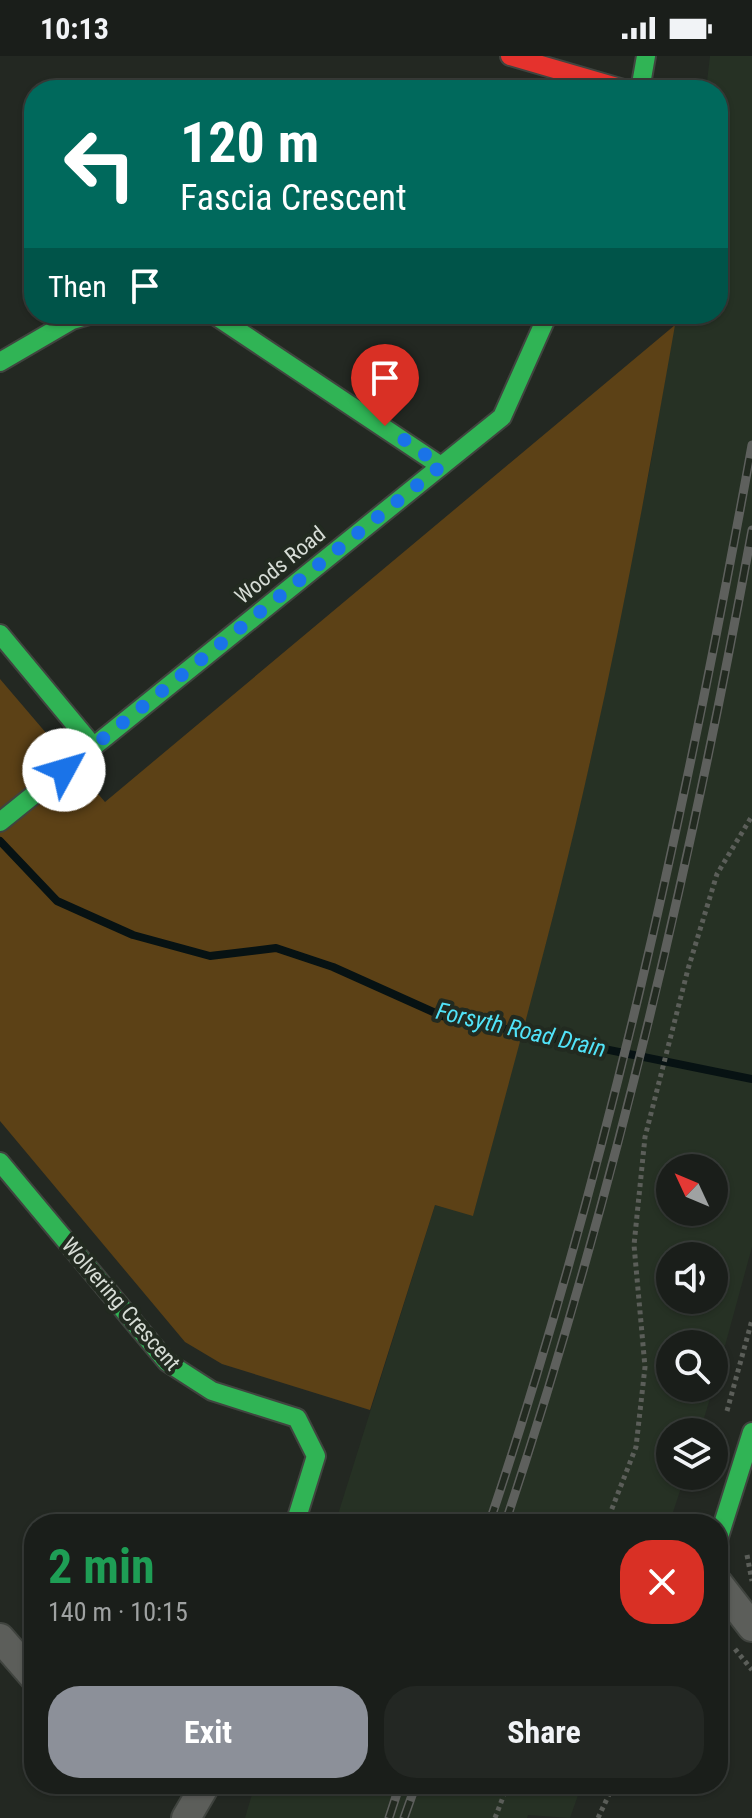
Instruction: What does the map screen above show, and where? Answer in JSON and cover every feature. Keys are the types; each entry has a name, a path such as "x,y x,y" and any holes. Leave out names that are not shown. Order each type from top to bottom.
{"street":[{"path":"510,56 593,80"},
{"path":"642,80 646,56"},
{"path":"0,362 65,324"},
{"path":"228,324 441,466"},
{"name":"Woods Road","path":"0,822 502,417 544,324"},
{"path":"0,634 89,749"},
{"name":"Wolvering Crescent","path":"0,1162 167,1362 182,1375 212,1392 297,1418 316,1456 298,1514"},
{"path":"726,1514 752,1432"},
{"path":"728,1596 752,1627"},
{"path":"0,1638 24,1666"},
{"path":"186,1818 200,1794"}],"path":[{"path":"610,1514 636,1447 645,1367 634,1245 645,1137 688,969 717,874 752,816"},
{"path":"725,1418 752,1320"},
{"path":"495,1818 504,1794"},
{"path":"598,1818 609,1794"}],"shaded area":[{"path":"710,56 752,56 752,1247 728,1335 728,1330 656,1330 656,1402 709,1402 704,1418 656,1418 656,1490 680,1490 672,1514 338,1514 435,1205 473,1215 554,911 592,753 650,467 674,324 728,324 728,80 707,80"},
{"path":"675,325 615,646 579,811 473,1216 435,1205 370,1410 222,1364 185,1342 0,1121 0,679 105,802"},
{"path":"252,1794 578,1794 570,1818 528,1815 527,1818 245,1818"}],"waterway":[{"name":"Forsyth Road Drain","path":"0,841 57,901 133,935 210,956 276,948 333,967 442,1016 752,1079"}],"railway":[{"path":"492,1514 571,1259 640,989 700,718 752,445"},
{"path":"508,1514 581,1280 646,1032 703,781 752,530"},
{"path":"389,1818 397,1794"},
{"path":"404,1818 412,1794"}],"traffic: fast":[{"path":"642,80 646,56"},
{"path":"0,362 65,324"},
{"path":"228,324 441,466"},
{"path":"0,822 502,417 544,324"},
{"path":"0,634 93,746"},
{"path":"0,1162 167,1362 212,1391 297,1418 316,1456 298,1514"},
{"path":"726,1514 752,1432"}],"traffic: jam":[{"path":"510,56 593,80"}],"route":[{"path":"64,770 441,466 385,426"}]}
